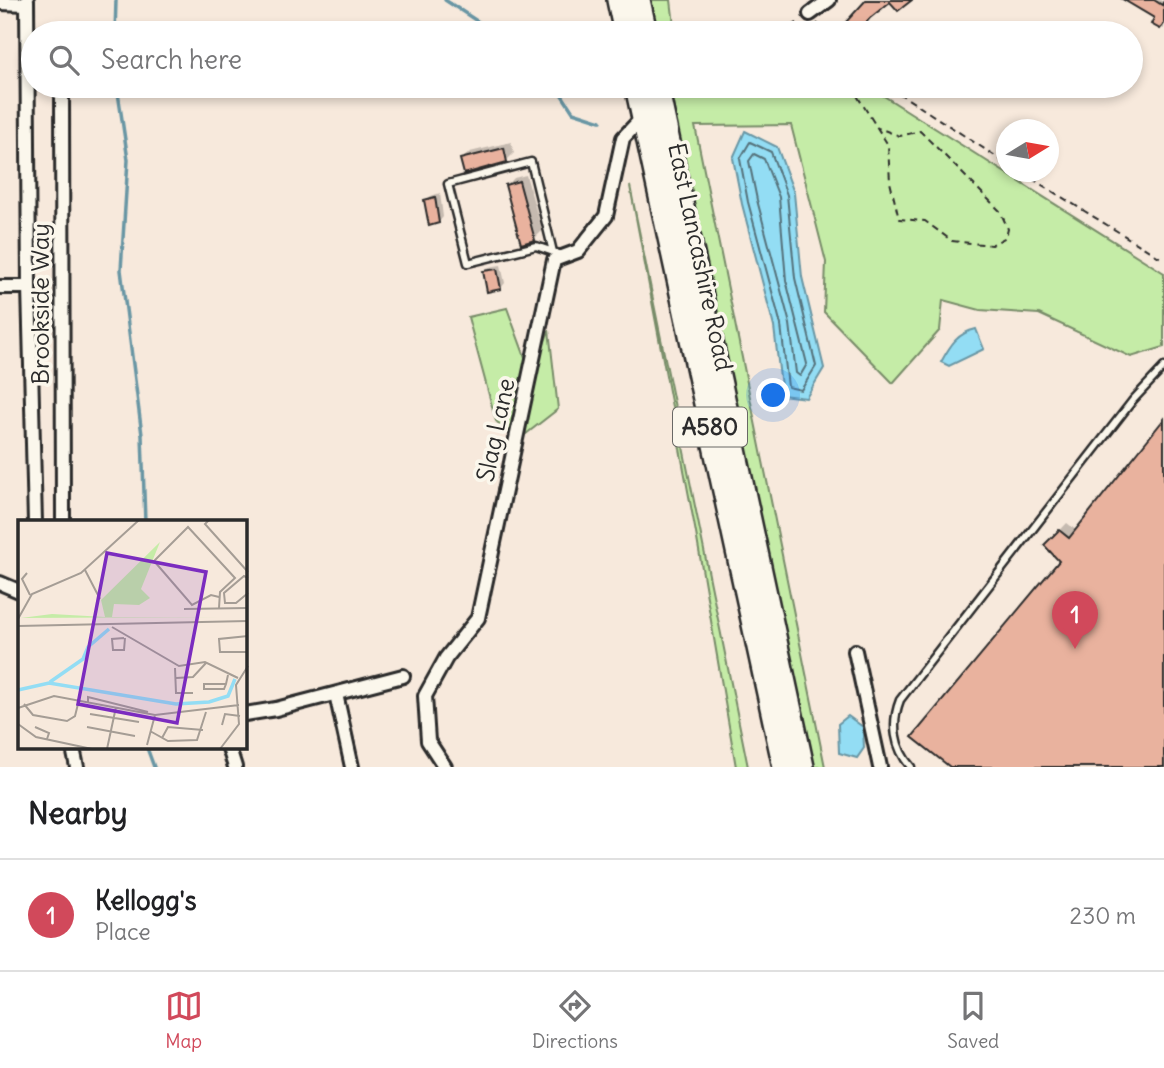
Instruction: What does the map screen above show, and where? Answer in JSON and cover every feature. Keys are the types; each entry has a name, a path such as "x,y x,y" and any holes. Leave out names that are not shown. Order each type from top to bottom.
{"highway":[{"path":"619,0 623,21"},
{"path":"638,0 642,21"},
{"name":"East Lancashire Road","path":"647,98 785,767"},
{"name":"East Lancashire Road","path":"647,98 802,767"}],"street":[{"path":"810,14 829,0"},
{"path":"0,3 27,2 28,21"},
{"path":"30,98 29,287 36,520"},
{"name":"Brookside Way","path":"62,98 63,520"},
{"name":"Slag Lane","path":"445,767 428,741 425,696 446,658 478,618 554,260 559,254 578,251 606,216 623,138 647,98"},
{"path":"0,286 29,287"},
{"path":"0,583 18,591"},
{"path":"855,651 880,767"},
{"path":"247,714 276,709 403,676"},
{"path":"336,694 352,767"},
{"path":"230,750 235,767"}],"lane":[{"path":"531,162 559,254 536,246 468,263 448,184 531,162"},
{"path":"911,767 899,750 895,735 894,721 900,699 1133,400 1164,367"}],"path":[{"path":"799,21 810,14"},
{"path":"859,98 888,145 890,182 899,219 925,222 951,241 991,245 1006,237 1008,229 1000,212 920,131 900,136 878,128"},
{"path":"906,98 996,156"},
{"path":"1037,182 1164,260"}],"green space":[{"path":"648,0 671,0 674,21 652,21"},
{"path":"668,98 887,98 996,167 996,182 1020,182 1164,273 1164,347 1131,357 1039,314 980,310 943,300 940,330 893,383 824,312 826,262 791,125 695,126 825,767 812,767"},
{"path":"630,186 748,767 736,767 696,533"},
{"path":"507,308 525,357 539,359 549,330 558,409 526,434 509,433 496,421 468,317"}],"water":[{"path":"745,131 777,147 794,193 802,277 824,368 806,398 782,395 774,327 733,158"},
{"path":"976,329 984,349 949,366 941,362 959,337"},
{"path":"848,716 863,727 864,748 857,758 839,753 838,724"}],"building":[{"path":"866,0 912,0 898,11 890,2 868,21 847,21"},
{"path":"1124,0 1154,0 1162,5 1164,1 1164,24 1160,29 1151,24 1154,18"},
{"path":"504,148 507,162 464,174 460,159"},
{"path":"519,181 535,240 521,244 505,185"},
{"path":"435,197 439,223 429,226 424,200"},
{"path":"497,269 501,289 487,292 483,271"},
{"path":"1164,419 1164,767 950,767 912,737 1059,561 1044,545 1059,530 1069,538"}],"waterway":[{"path":"115,21 116,0"},
{"path":"445,0 477,21"},
{"path":"119,98 128,160 121,270 142,435 145,520"},
{"path":"564,98 573,112 601,121"},
{"path":"148,750 154,767"}],"place":[{"name":"Kellogg's","path":"1075,649"}]}
